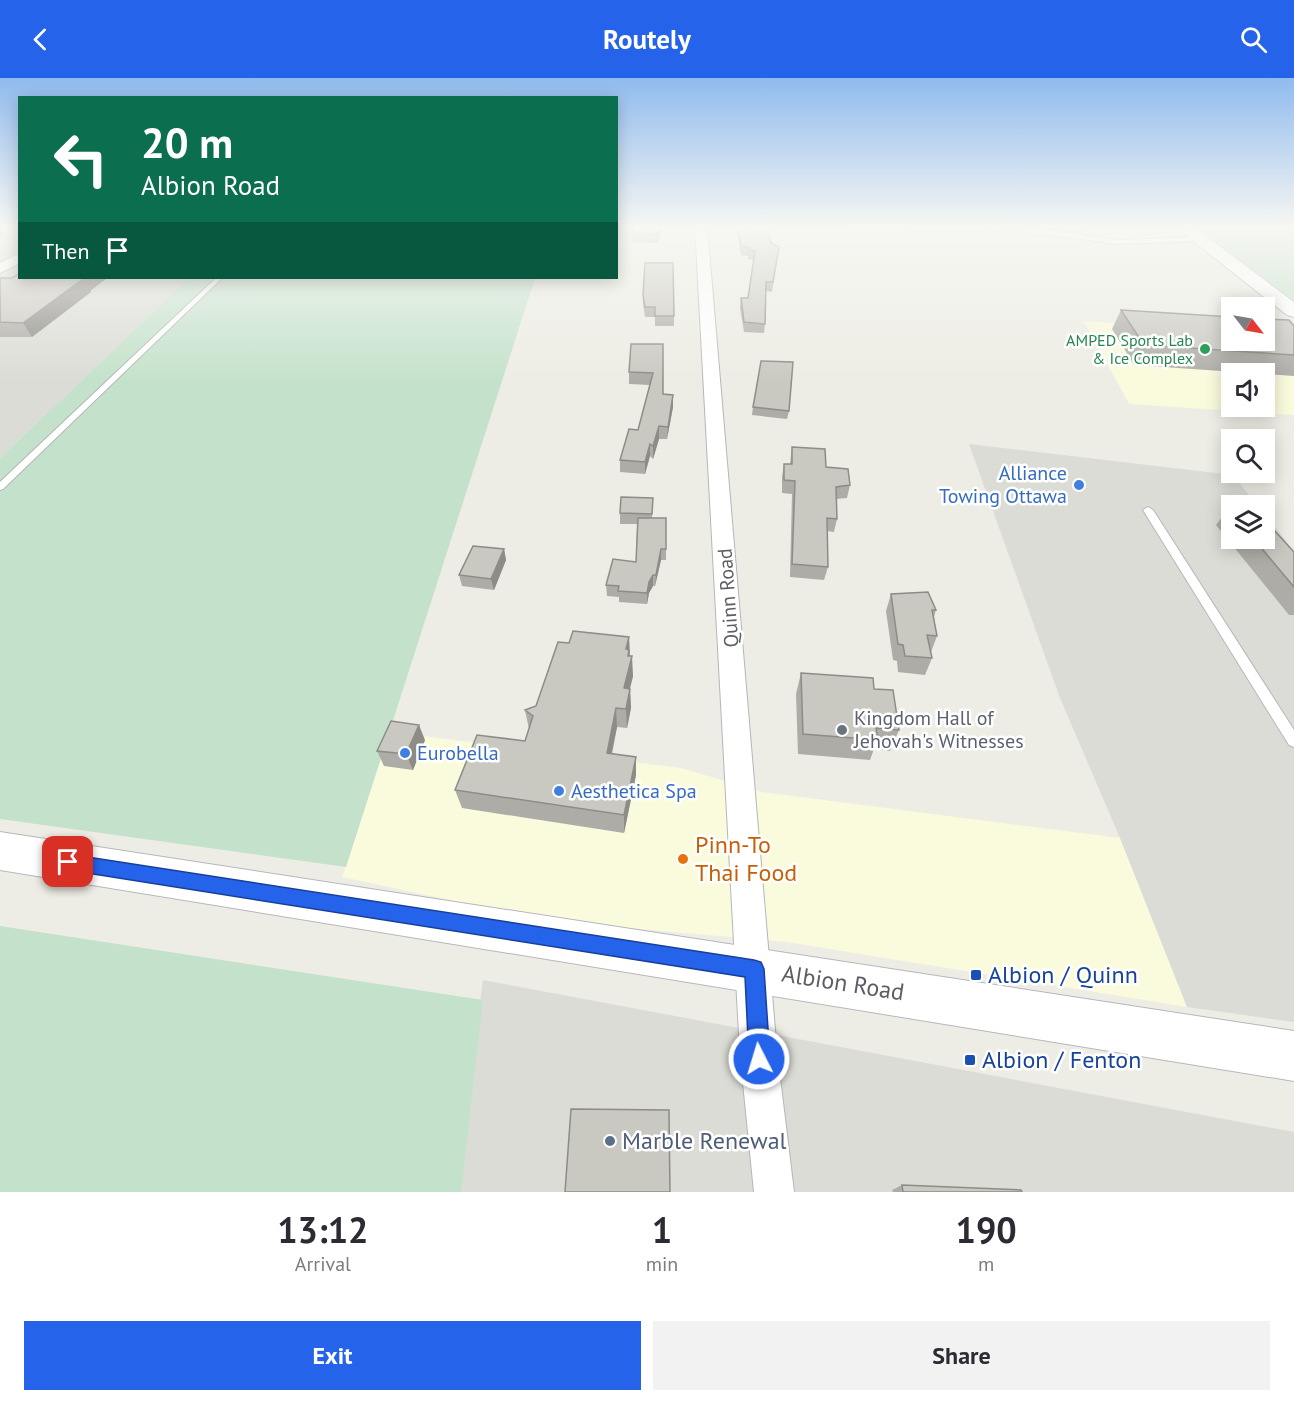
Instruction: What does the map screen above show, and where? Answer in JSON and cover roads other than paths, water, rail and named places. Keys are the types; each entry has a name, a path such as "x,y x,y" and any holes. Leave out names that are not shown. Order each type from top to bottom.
{"main road":[{"path":"1250,278 1294,311"},
{"name":"Albion Road","path":"0,851 1294,1056"}],"street":[{"name":"Quinn Road","path":"705,278 754,969 755,1013 765,1127 774,1192"}],"lane":[{"path":"0,487 218,279"},
{"path":"1148,510 1294,741"}],"place":[{"name":"AMPED Sports Lab & Ice Complex","path":"1205,349"},
{"name":"Alliance Towing Ottawa","path":"1079,485"},
{"name":"Kingdom Hall of Jehovah's Witnesses","path":"842,730"},
{"name":"Eurobella","path":"405,753"},
{"name":"Aesthetica Spa","path":"559,791"},
{"name":"Pinn-To Thai Food","path":"683,859"},
{"name":"Albion / Quinn","path":"976,975"},
{"name":"Albion / Fenton","path":"970,1060"},
{"name":"Marble Renewal","path":"610,1141"}]}
